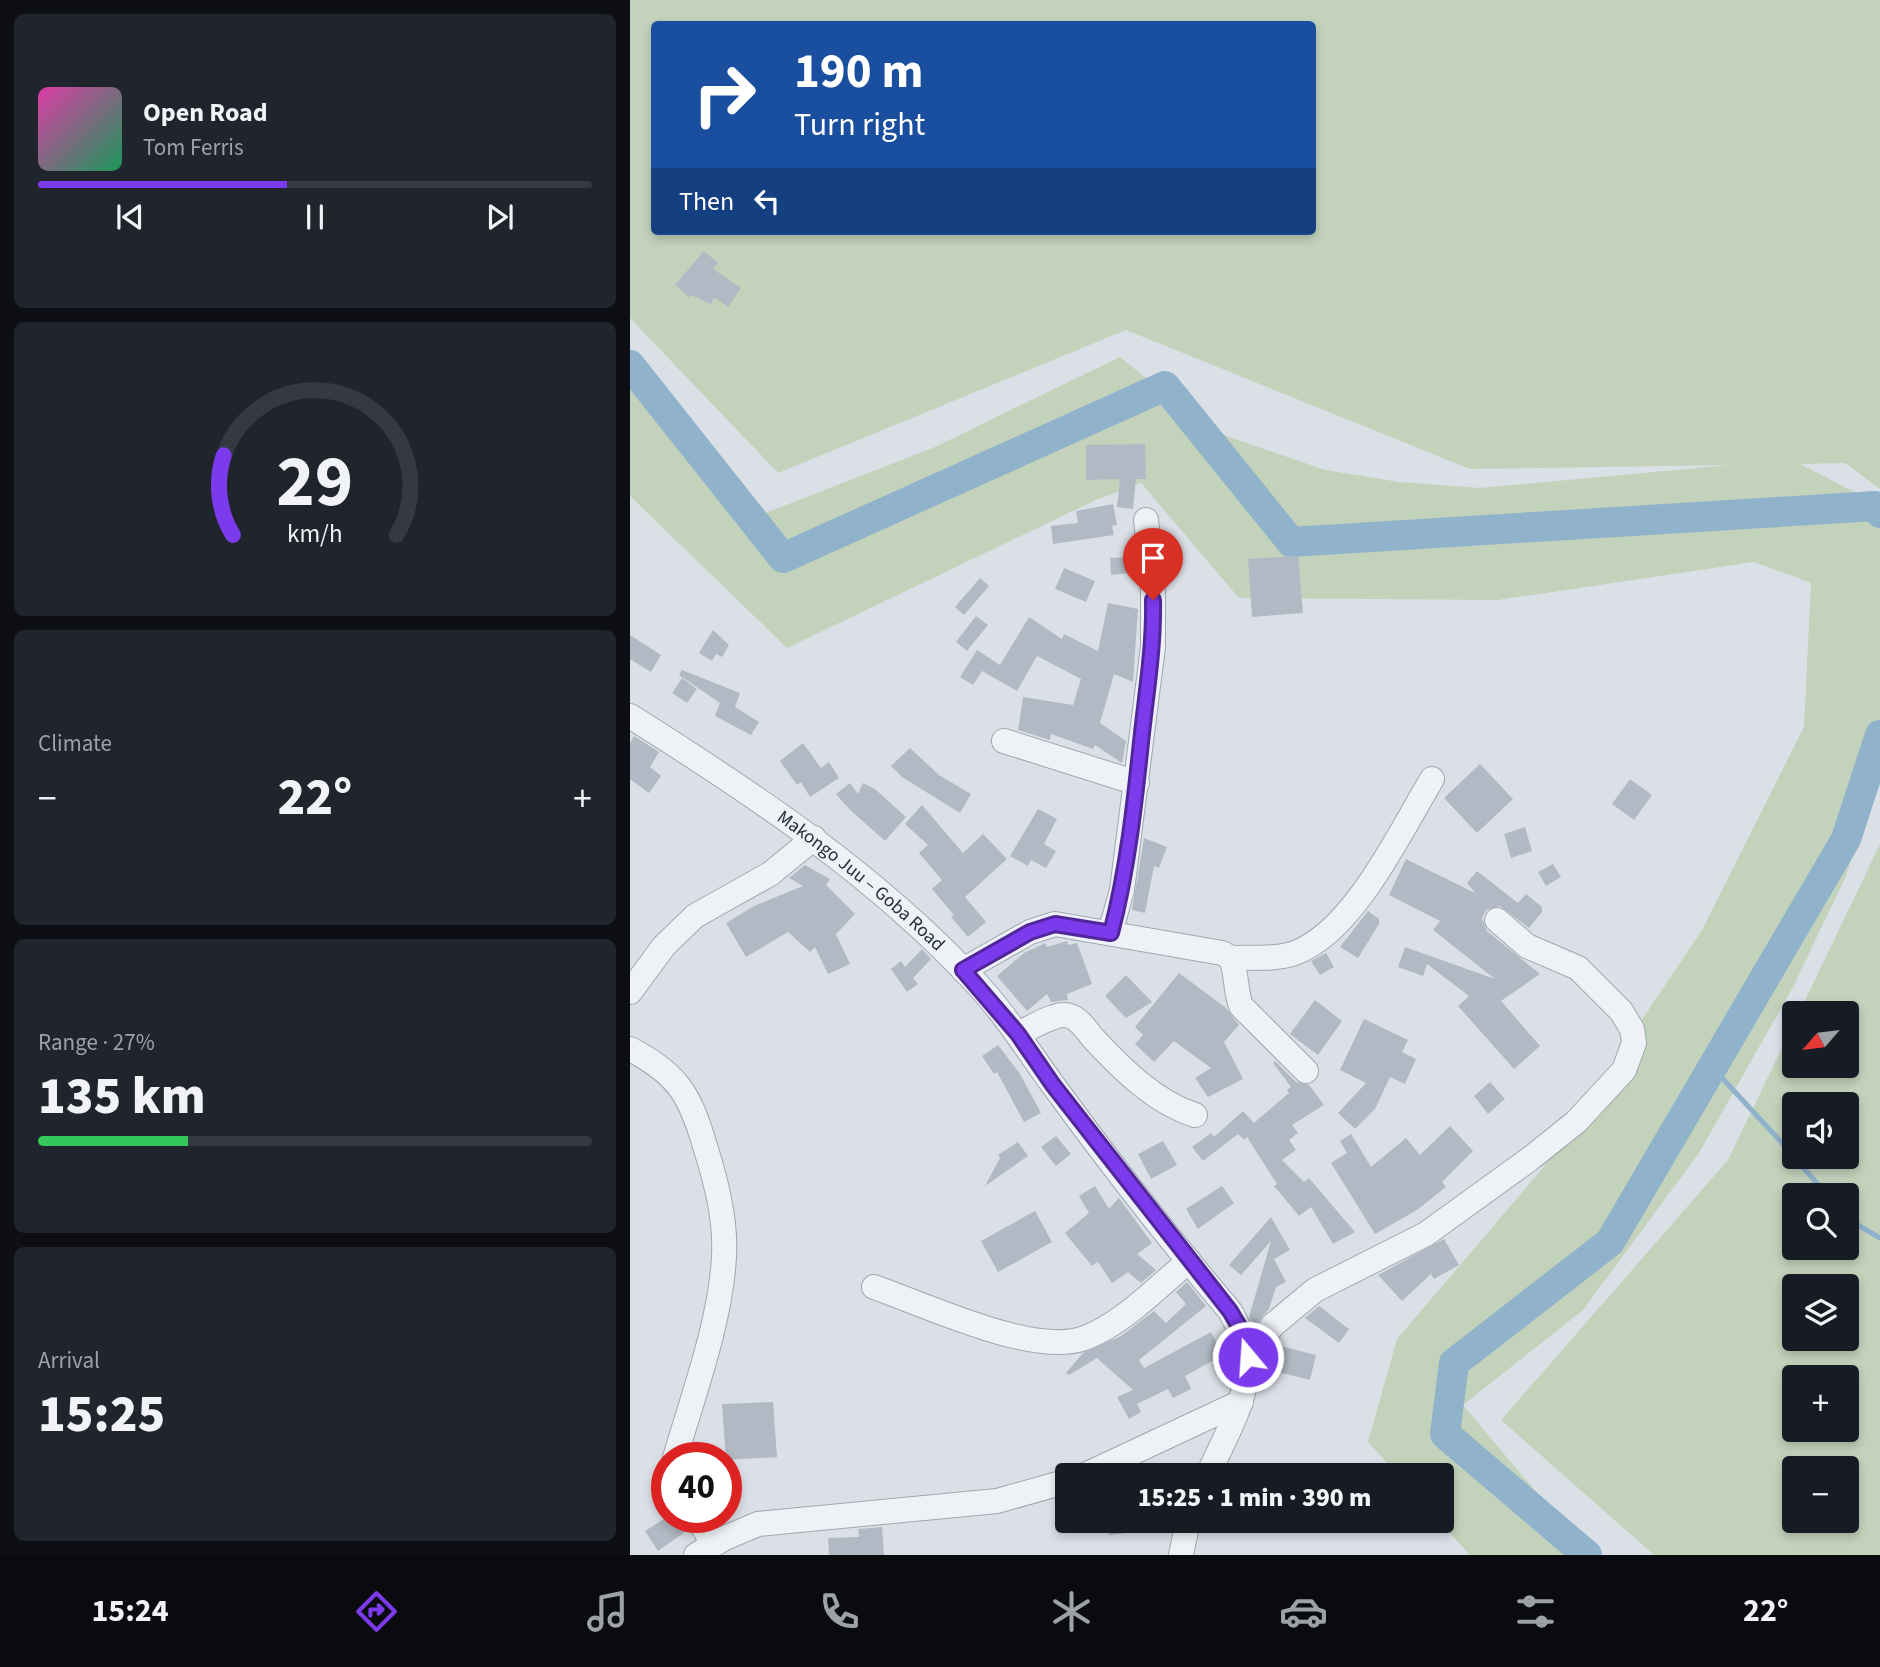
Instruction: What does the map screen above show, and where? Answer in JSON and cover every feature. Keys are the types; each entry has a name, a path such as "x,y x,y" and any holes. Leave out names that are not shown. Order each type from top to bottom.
{"street":[{"path":"1111,933 1122,890 1153,647 1153,582 1146,520"},
{"name":"Makongo Juu – Goba Road","path":"630,716 814,838 878,887 963,970 1018,1034 1053,1085 1230,1311 1243,1333 1248,1357 1241,1402 1213,1463"},
{"path":"1004,741 1137,783"},
{"path":"963,970 1030,932 1055,924 1222,953 1231,958 1293,953 1306,947 1343,918 1383,860 1432,779"},
{"path":"630,992 664,946 695,916 770,874 814,838"},
{"path":"1248,1357 1273,1325 1315,1290 1426,1234 1531,1158 1576,1122 1624,1070 1633,1044 1632,1029 1621,1011 1578,968 1527,946 1497,920"},
{"path":"1231,958 1241,1006 1306,1071"},
{"path":"1018,1034 1061,1015 1072,1016 1132,1076 1176,1109 1195,1115"},
{"path":"630,1049 677,1080 697,1119 714,1174 721,1213 724,1254 720,1293 679,1442"},
{"path":"874,1287 984,1329 1065,1344 1087,1337 1112,1324 1189,1261"},
{"path":"1111,1463 1241,1402"},
{"path":"705,1550 758,1524 997,1501 1055,1485"},
{"path":"1181,1555 1186,1533"}],"green space":[{"path":"630,0 1880,0 1880,489 1845,463 1800,464 1874,502 1880,516 1880,770 1846,876 1793,987 1785,1001 1782,1001 1782,1006 1699,1153 1583,1310 1463,1405 1589,1555 1470,1555 1450,1533 1454,1533 1454,1463 1387,1463 1368,1442 1397,1339 1542,1169 1702,930 1804,727 1811,583 1754,562 1498,600 1239,598 1141,483 1098,499 787,648 630,496 630,353 763,514 935,447 1120,357 1212,431 1325,470 1399,482 1480,488 1729,465 1470,469 1126,330 778,473 630,318"},
{"path":"1880,844 1880,1555 1654,1555 1501,1420 1728,1160 1782,1048 1782,1078 1859,1078 1859,1001 1805,1001"}],"building":[{"path":"704,251 718,263 713,269 741,288 728,307 714,297 711,304 691,295 689,297 675,285"},
{"path":"1145,444 1146,479 1136,479 1133,509 1117,507 1120,479 1086,480 1086,445"},
{"path":"1113,504 1117,525 1112,526 1114,535 1053,544 1051,526 1078,523 1076,511"},
{"path":"1298,556 1303,613 1252,617 1248,559"},
{"path":"1128,557 1130,573 1111,575 1110,558"},
{"path":"1064,568 1095,581 1086,602 1055,589"},
{"path":"980,578 989,586 964,615 955,607"},
{"path":"1108,603 1138,609 1133,682 1114,674 1100,723 1126,741 1122,763 1095,745 1093,749 1051,734 1050,740 1018,730 1023,697 1073,705 1081,679 1037,656 1017,691 982,671 973,685 960,677 977,650 1000,665 1029,617 1062,639 1064,634 1098,651"},
{"path":"976,616 988,625 967,651 956,642"},
{"path":"713,630 729,645 722,657 716,654 712,661 699,653"},
{"path":"630,635 661,655 651,672 630,659"},
{"path":"682,670 740,693 735,707 759,722 751,735 715,716 720,703 679,675"},
{"path":"682,678 697,689 687,703 672,693"},
{"path":"634,736 659,752 650,767 661,776 649,793 630,779 630,743"},
{"path":"803,743 821,768 829,762 839,778 810,797 801,782 797,785 780,761"},
{"path":"910,748 939,775 971,794 960,813 902,777 891,766"},
{"path":"1480,764 1513,799 1477,833 1444,798"},
{"path":"1630,779 1652,795 1634,820 1612,804"},
{"path":"850,783 858,794 863,783 875,789 906,817 885,841 836,794"},
{"path":"922,805 963,853 983,834 1007,859 965,897 986,922 968,937 932,889 942,880 919,853 928,845 905,824"},
{"path":"1038,809 1057,819 1044,844 1056,851 1046,868 1031,860 1028,866 1010,856"},
{"path":"1525,827 1532,851 1511,858 1504,834"},
{"path":"1144,838 1167,847 1159,868 1154,866 1145,913 1132,910"},
{"path":"1406,859 1475,893 1467,883 1477,871 1518,903 1526,894 1542,907 1542,912 1529,928 1500,906 1486,910 1482,918 1487,931 1540,974 1501,1001 1540,1046 1514,1069 1458,1006 1469,996 1427,964 1423,976 1398,967 1405,947 1495,979 1433,930 1440,921 1389,895"},
{"path":"1553,864 1561,877 1546,886 1538,872"},
{"path":"805,865 830,879 826,885 855,914 836,934 850,964 828,974 815,947 810,952 788,932 746,957 726,923 754,906 803,886 789,878"},
{"path":"1368,911 1379,919 1379,924 1358,958 1340,947"},
{"path":"1067,941 1068,945 1077,943 1092,984 1067,994 1068,1000 1051,1002 1047,994 1027,1011 997,976 1024,953 1045,943 1047,947"},
{"path":"922,949 931,959 913,978 918,984 907,992 891,969 901,961 905,967"},
{"path":"1326,953 1334,967 1320,975 1311,961"},
{"path":"1179,973 1226,1008 1239,1025 1224,1042 1243,1079 1208,1097 1195,1078 1211,1068 1174,1041 1154,1062 1135,1044 1143,1035 1135,1027"},
{"path":"1126,975 1152,1002 1126,1018 1105,996"},
{"path":"1315,1000 1342,1021 1318,1055 1290,1034"},
{"path":"1364,1019 1408,1040 1402,1052 1416,1059 1405,1084 1390,1077 1375,1109 1355,1129 1338,1113 1366,1083 1340,1070"},
{"path":"998,1045 1020,1074 1041,1113 1024,1122 997,1072 994,1074 982,1056"},
{"path":"1275,1061 1296,1082 1309,1085 1324,1105 1292,1125 1298,1133 1289,1140 1296,1150 1282,1160 1304,1182 1309,1178 1355,1232 1333,1244 1311,1207 1299,1216 1274,1186 1277,1184 1247,1137 1244,1140 1238,1134 1203,1161 1192,1147 1211,1133 1214,1137 1243,1111 1254,1123 1289,1093 1287,1090 1291,1087 1273,1063"},
{"path":"1490,1082 1505,1099 1488,1114 1474,1096"},
{"path":"1450,1126 1473,1151 1442,1182 1446,1187 1417,1210 1375,1234 1331,1163 1347,1153 1340,1141 1351,1134 1371,1167 1406,1138 1420,1155"},
{"path":"1056,1136 1071,1154 1056,1166 1041,1147"},
{"path":"1163,1141 1177,1165 1151,1179 1138,1154"},
{"path":"1018,1142 1028,1156 985,1186 1000,1158 998,1155"},
{"path":"1095,1186 1109,1209 1119,1198 1152,1243 1137,1254 1156,1270 1141,1283 1128,1272 1112,1283 1098,1262 1092,1266 1065,1233 1089,1213 1079,1196"},
{"path":"1222,1186 1234,1203 1198,1229 1186,1209"},
{"path":"1035,1211 1052,1242 998,1272 981,1241"},
{"path":"1271,1217 1290,1250 1274,1259 1286,1282 1276,1287 1269,1309 1254,1326 1249,1317 1271,1241 1241,1275 1229,1265"},
{"path":"1444,1239 1459,1265 1434,1279 1431,1274 1402,1301 1378,1275"},
{"path":"1187,1282 1206,1306 1139,1360 1144,1368 1211,1332 1223,1355 1185,1376 1191,1389 1173,1398 1168,1389 1137,1404 1141,1412 1129,1419 1117,1397 1133,1390 1097,1358 1069,1375 1066,1373 1083,1353 1121,1336 1154,1311 1166,1323 1186,1304 1176,1292"},
{"path":"1319,1306 1349,1329 1339,1343 1305,1318"},
{"path":"1276,1345 1316,1355 1310,1380 1270,1370"},
{"path":"773,1402 777,1457 742,1459 742,1442 725,1442 722,1404"},
{"path":"651,1527 651,1533 684,1533 658,1551 645,1531"},
{"path":"882,1527 884,1555 829,1555 828,1538 859,1537 858,1529"}],"waterway":[{"path":"630,365 783,558 1165,386 1291,542 1875,506 1880,513"},
{"path":"1587,1555 1445,1434 1454,1363 1610,1242 1846,839 1880,735"},
{"path":"1712,1067 1782,1143"},
{"path":"1804,1169 1817,1183"},
{"path":"1859,1226 1880,1238"}],"route":[{"path":"1153,600 1153,647 1134,803 1122,890 1111,933 1055,924 1030,932 963,970 1018,1034 1053,1085 1230,1311 1243,1333 1248,1357"}]}
